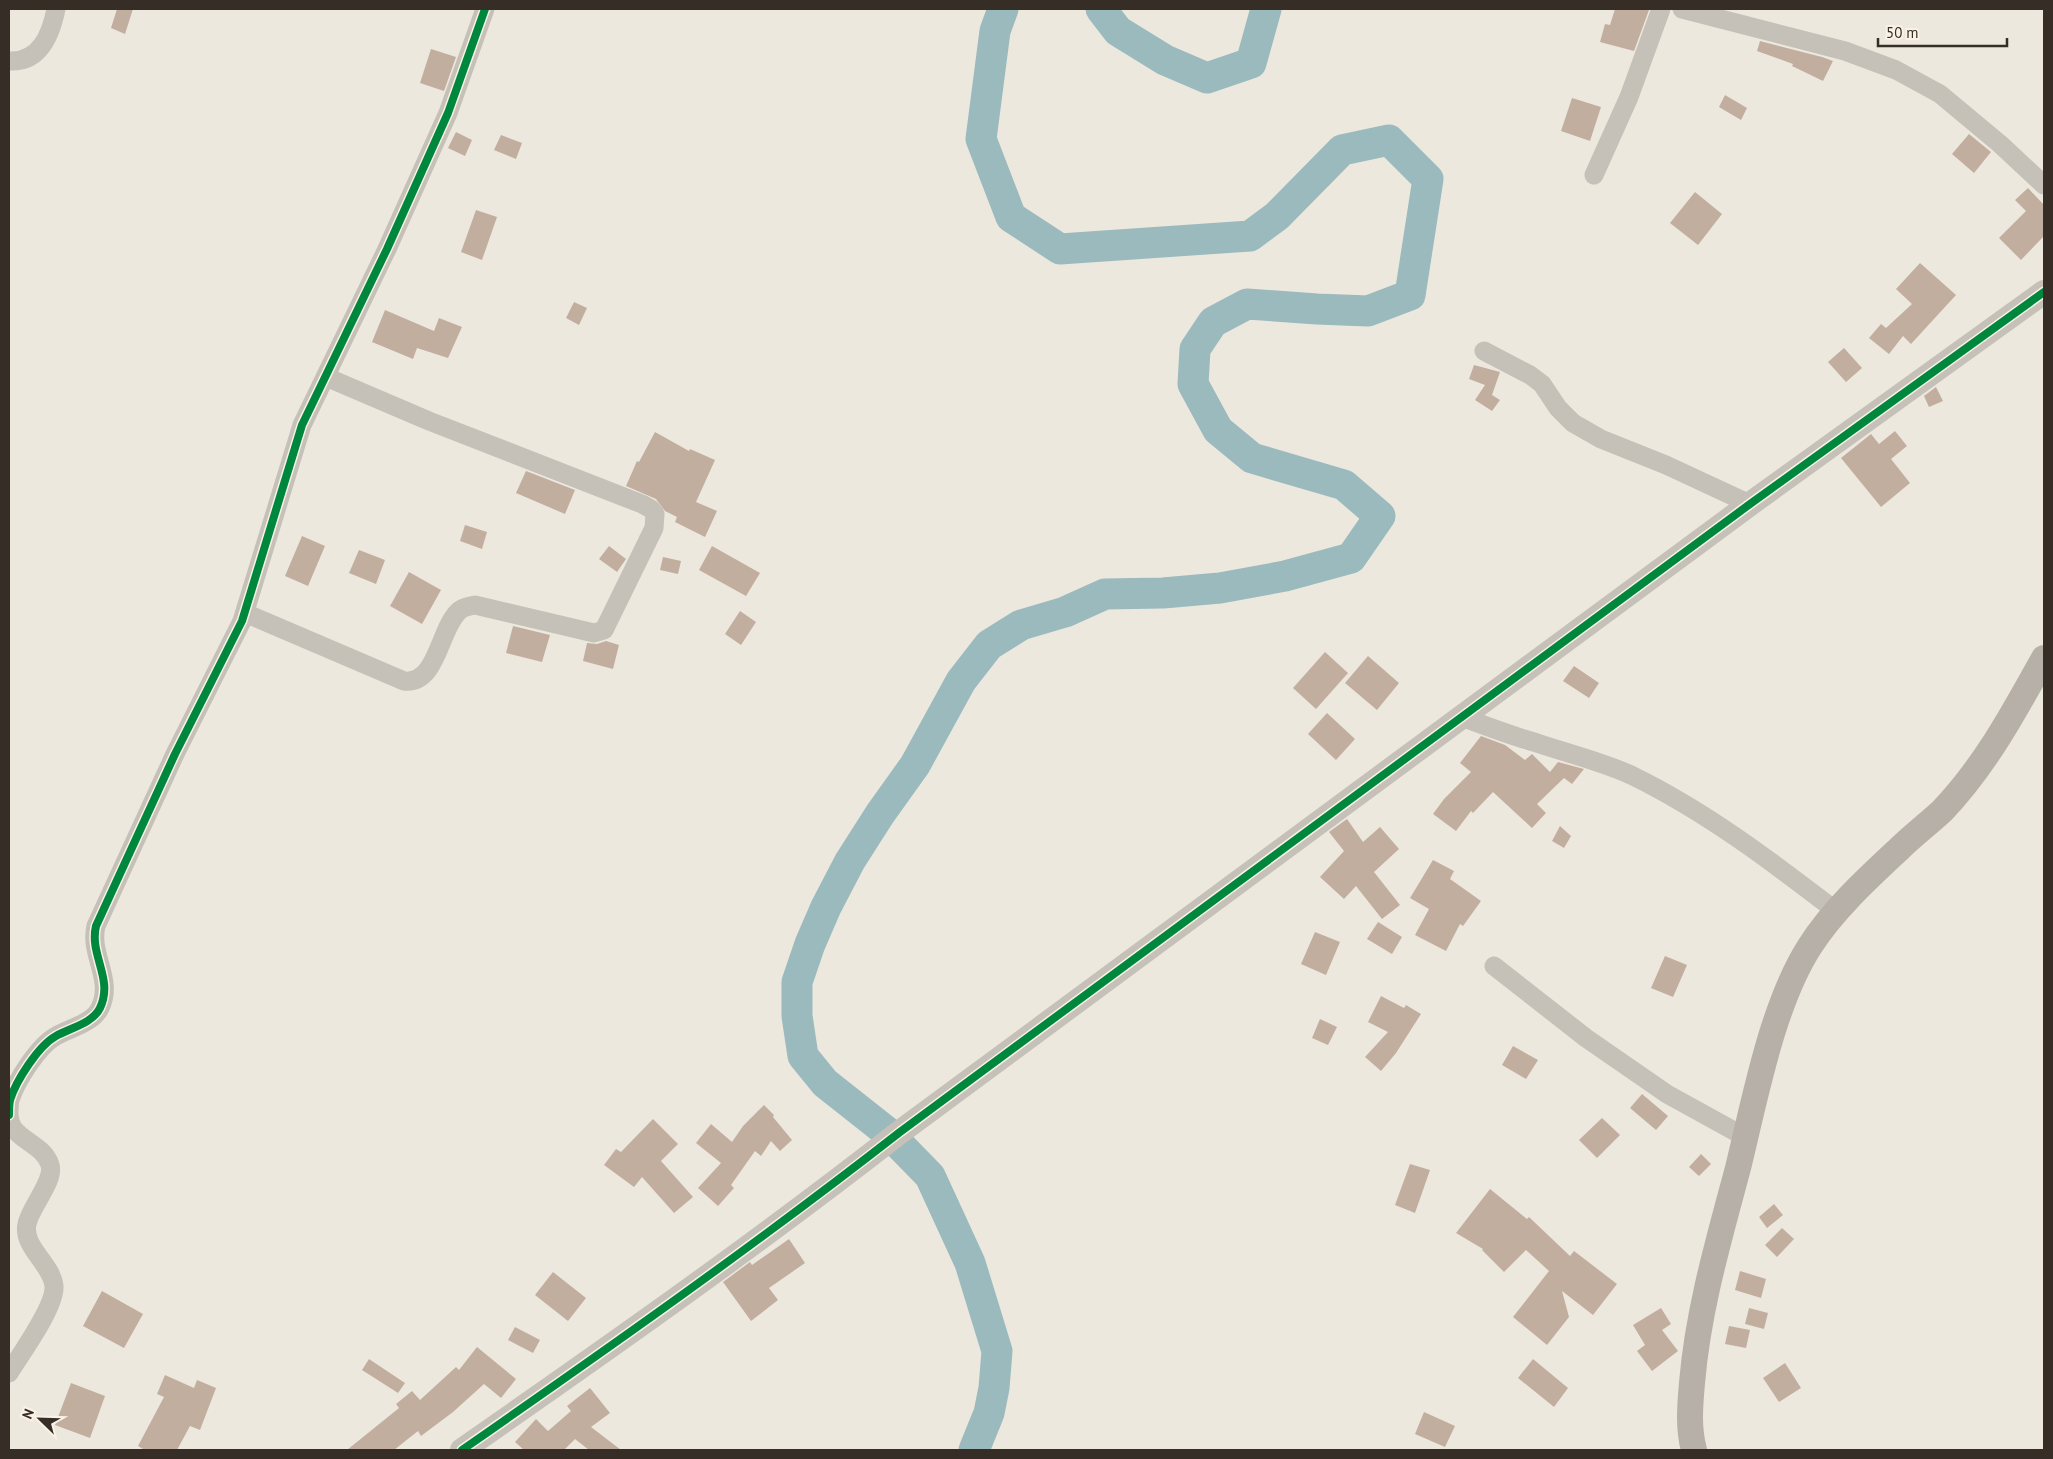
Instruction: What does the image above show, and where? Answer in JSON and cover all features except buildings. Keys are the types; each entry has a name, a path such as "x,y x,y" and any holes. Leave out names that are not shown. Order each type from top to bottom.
{"main road":[{"path":"1694,1450 1690,1438 1689,1415 1694,1357 1715,1252 1773,1033 1786,992 1810,946 1836,911 1940,812 1966,784 2003,731 2044,658"}],"street":[{"path":"9,62 29,57 43,47 52,28 56,9"},
{"path":"9,1373 42,1321 54,1292 51,1274 26,1235 26,1225 50,1176 51,1166 46,1156 12,1127 9,1116 10,1100 25,1070 41,1047 55,1036 95,1015 100,1009 104,998 105,984 93,938 96,926 175,754 245,613 302,425 387,249 448,114 485,9"},
{"path":"1594,174 1629,97 1661,9"},
{"path":"1682,9 1845,51 1896,70 1940,94 2000,144 2044,185"},
{"path":"462,1450 588,1363 853,1169 900,1132 1750,504 2044,292"},
{"path":"1484,351 1530,375 1542,384 1558,408 1573,423 1601,439 1666,465 1750,504"},
{"path":"245,613 404,681 412,682 421,679 428,670 459,610 466,607 475,605 594,633 604,630 654,528 655,514 651,509 642,504 429,421 326,377"},
{"path":"1462,717 1629,774 1680,800 1769,859 1836,911"},
{"path":"1494,966 1586,1038 1667,1094 1745,1137"}],"waterway":[{"path":"974,1450 989,1413 994,1388 997,1351 970,1263 930,1176 887,1132 825,1083 803,1056 797,1016 797,982 810,944 826,907 850,861 880,814 915,765 961,681 989,645 1021,625 1065,612 1105,594 1163,593 1220,588 1285,576 1351,558 1380,516 1344,485 1252,458 1218,430 1193,384 1195,349 1213,322 1247,304 1368,311 1410,295 1428,179 1389,140 1342,150 1277,216 1250,236 1060,249 1011,217 981,139 995,31 1003,9"},
{"path":"1101,9 1118,31 1165,60 1207,78 1251,63 1266,9"}],"cycle path":[{"path":"9,1115 10,1100 13,1092 22,1074 35,1056 49,1041 92,1018 100,1008 104,997 104,987 96,947 96,926 175,754 242,621 302,425 387,249 448,113 485,9"},
{"path":"462,1450 738,1254 900,1132 1750,504 2044,292"}]}
